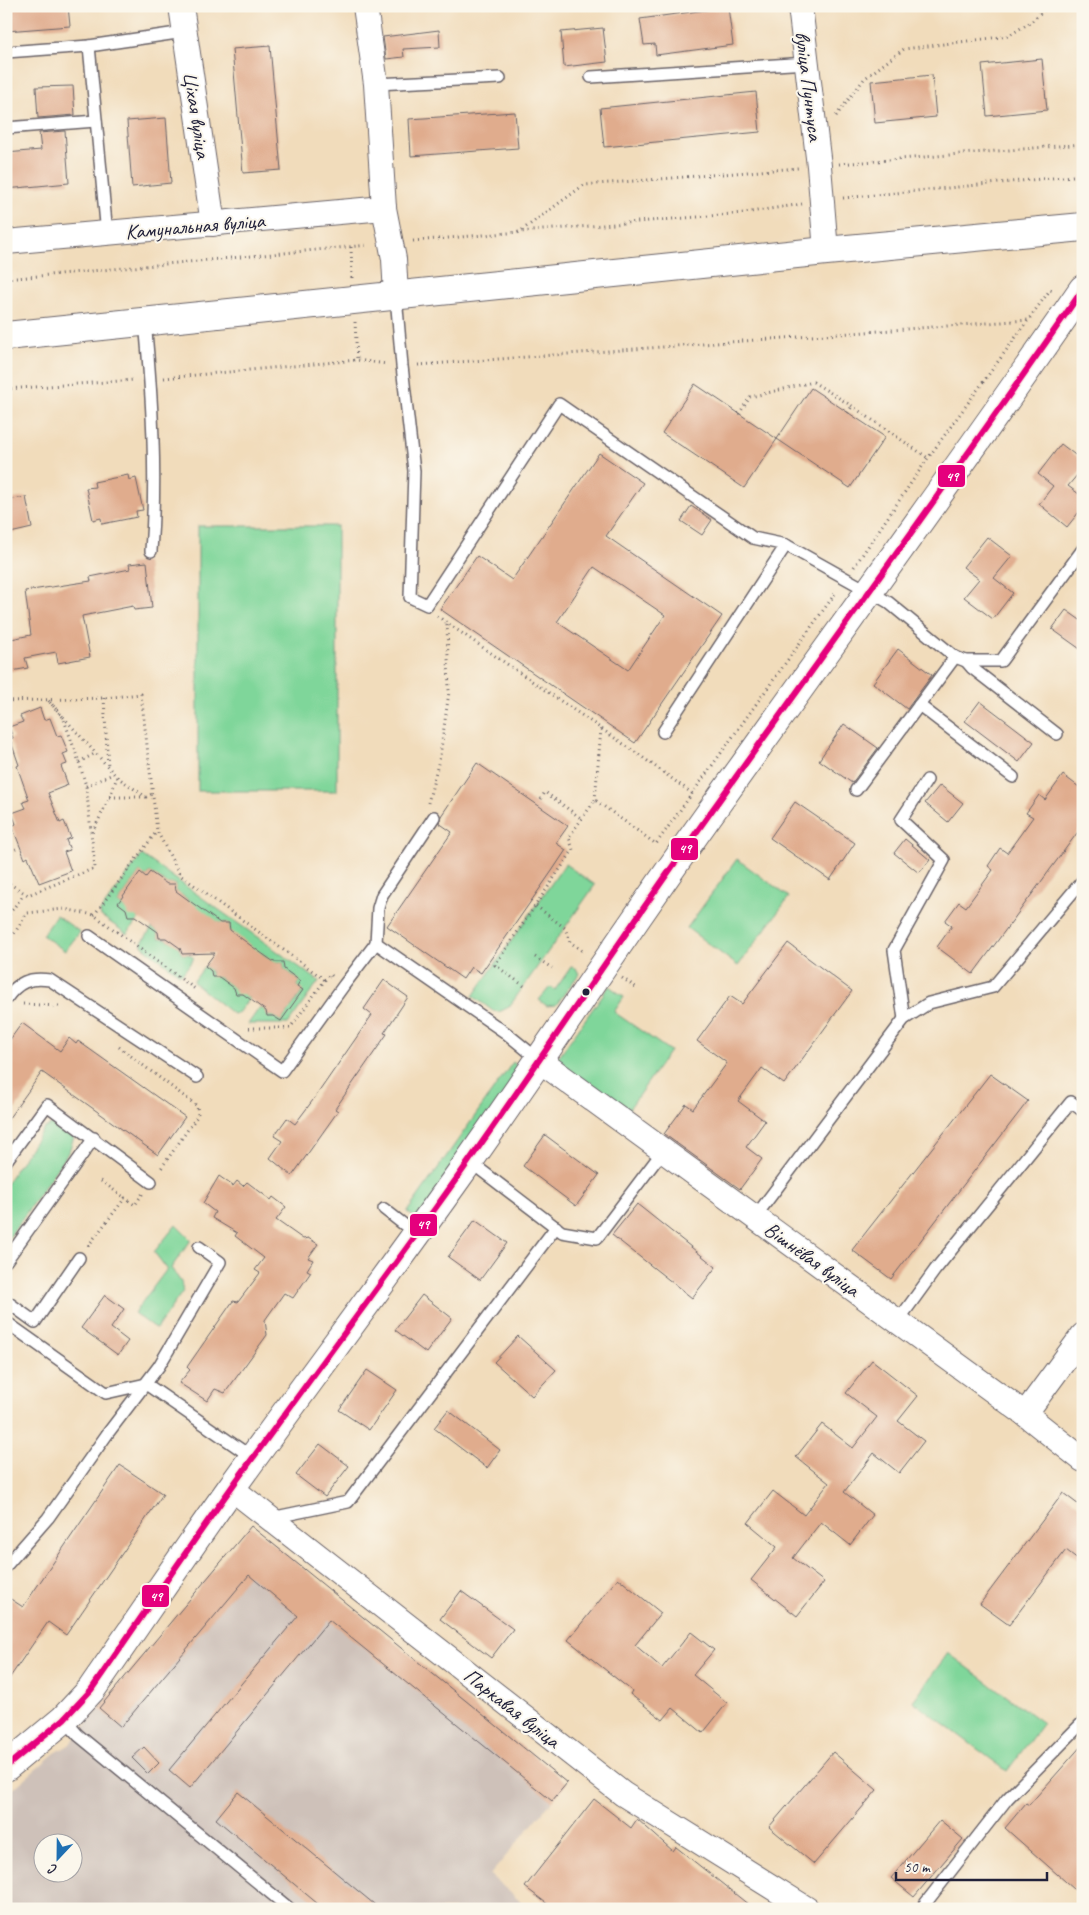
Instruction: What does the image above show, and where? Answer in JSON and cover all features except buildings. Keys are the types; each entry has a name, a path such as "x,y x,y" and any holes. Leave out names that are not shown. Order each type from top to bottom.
{"street":[{"name":"Ціхая вуліца","path":"181,6 213,224"},
{"path":"365,6 376,84 384,208 392,243 396,295"},
{"name":"вуліца Пунтуса","path":"800,6 819,166 826,251"},
{"name":"Камунальная вуліца","path":"6,242 384,208"},
{"path":"6,336 826,251 1083,227"},
{"path":"6,1767 64,1719 91,1690 231,1488 417,1234 540,1061 858,584 1083,288"},
{"name":"Вішнёвая вуліца","path":"540,1061 1025,1414 1083,1460"},
{"path":"1025,1414 1083,1335"},
{"name":"Паркавая вуліца","path":"231,1488 624,1794 807,1909"}],"lane":[{"path":"6,52 89,46 184,32"},
{"path":"89,46 107,234"},
{"path":"591,77 806,63"},
{"path":"376,84 500,78"},
{"path":"6,128 96,121"},
{"path":"396,295 414,471 410,598 427,605 560,404 753,538 786,545 858,584 888,602 955,657 966,661 1001,661 1083,549"},
{"path":"145,321 150,379 154,516 151,551"},
{"path":"663,732 786,545"},
{"path":"856,790 955,657"},
{"path":"966,661 972,668 1057,734"},
{"path":"919,705 1013,777"},
{"path":"904,1018 894,950 944,860 901,820 927,780"},
{"path":"89,936 282,1070 376,943 378,908 382,895 432,821"},
{"path":"754,1218 904,1018 929,1003 993,987 1083,880"},
{"path":"376,943 506,1033 540,1061"},
{"path":"11,1001 15,987 35,978 50,980 197,1077"},
{"path":"898,1322 935,1270 1070,1102 1083,1111"},
{"path":"6,1161 46,1105 94,1138 151,1182"},
{"path":"6,1261 94,1138"},
{"path":"469,1161 562,1232 597,1238 663,1151"},
{"path":"384,1210 417,1234"},
{"path":"270,1519 348,1502 556,1227"},
{"path":"6,1566 48,1518 159,1366 220,1262 199,1247"},
{"path":"6,1301 35,1322 79,1258"},
{"path":"6,1322 106,1393 146,1384 253,1458"},
{"path":"64,1719 78,1735 290,1909"},
{"path":"921,1909 1008,1799 1083,1722"}],"path":[{"path":"835,116 864,79 904,49 1008,36 1031,22 1048,6"},
{"path":"6,279 517,233 584,185"},
{"path":"6,389 150,379 358,360 402,366 1028,320 928,458 858,584 692,793 656,844 595,800"},
{"path":"739,414 750,397 813,382 928,458"},
{"path":"848,413 852,406"},
{"path":"410,598 601,728 692,793"},
{"path":"432,821 427,806 440,756 449,692 447,623"},
{"path":"6,701 104,698 141,694 157,831 180,875 324,980"},
{"path":"104,698 108,768"},
{"path":"48,700 113,774 146,797"},
{"path":"6,874 10,884 28,895 95,868 86,786 80,762 63,718 48,700"},
{"path":"524,986 494,965 573,850 569,837 595,800 601,728"},
{"path":"80,762 96,754"},
{"path":"6,767 15,763"},
{"path":"86,786 113,774"},
{"path":"91,835 110,797 117,777"},
{"path":"541,799 546,792 582,819"},
{"path":"110,797 146,797 152,794"},
{"path":"94,915 157,831"},
{"path":"6,853 16,849"},
{"path":"6,918 24,894"},
{"path":"536,906 565,928 570,942"},
{"path":"6,930 14,934 28,913 64,909 94,915 202,994"},
{"path":"535,957 552,968"},
{"path":"241,1022 249,1028 290,1028 330,974 344,985"},
{"path":"11,1001 66,1006"},
{"path":"100,1182 135,1205 198,1114 197,1106 112,1041"},
{"path":"79,1258 125,1198"}],"shaded area":[{"path":"251,1526 567,1783 490,1875 529,1909 6,1909 6,1795 55,1753 69,1745"}],"green space":[{"path":"198,526 337,526 337,791 198,791"},
{"path":"142,855 319,981 288,1024 248,1024 260,1007 266,1011 267,1016 273,1016 281,1021 303,991 297,986 300,981 284,969 283,962 274,962 261,953 258,957 230,931 229,923 220,923 187,906 190,901 176,891 175,884 167,884 150,872 146,877 140,872 118,903 139,918 127,934 101,916 100,912"},
{"path":"737,859 789,897 738,966 687,928"},
{"path":"565,864 595,885 509,1007 499,1012 493,1011 473,996"},
{"path":"56,915 80,932 65,951 42,935"},
{"path":"152,928 158,932 159,938 173,942 179,947 182,954 188,954 194,958 183,973 179,974 142,946 142,942"},
{"path":"205,966 210,970 212,976 219,977 249,998 238,1013 233,1014 193,982"},
{"path":"571,967 576,968 579,974 556,1005 547,1006 539,1000 550,987 555,990"},
{"path":"609,986 624,997 614,1012 670,1051 626,1113 554,1063"},
{"path":"513,1062 523,1071 418,1220 407,1212"},
{"path":"53,1124 74,1137 69,1151 6,1242 6,1184 43,1129"},
{"path":"176,1225 191,1240 171,1268 181,1282 183,1291 156,1329 134,1313 167,1269 154,1252"},
{"path":"948,1653 1043,1723 1007,1771 913,1701"}],"transit line":[{"name":"49","path":"6,1767 64,1719 91,1690 229,1491 462,1171 686,848 1083,289"}]}
